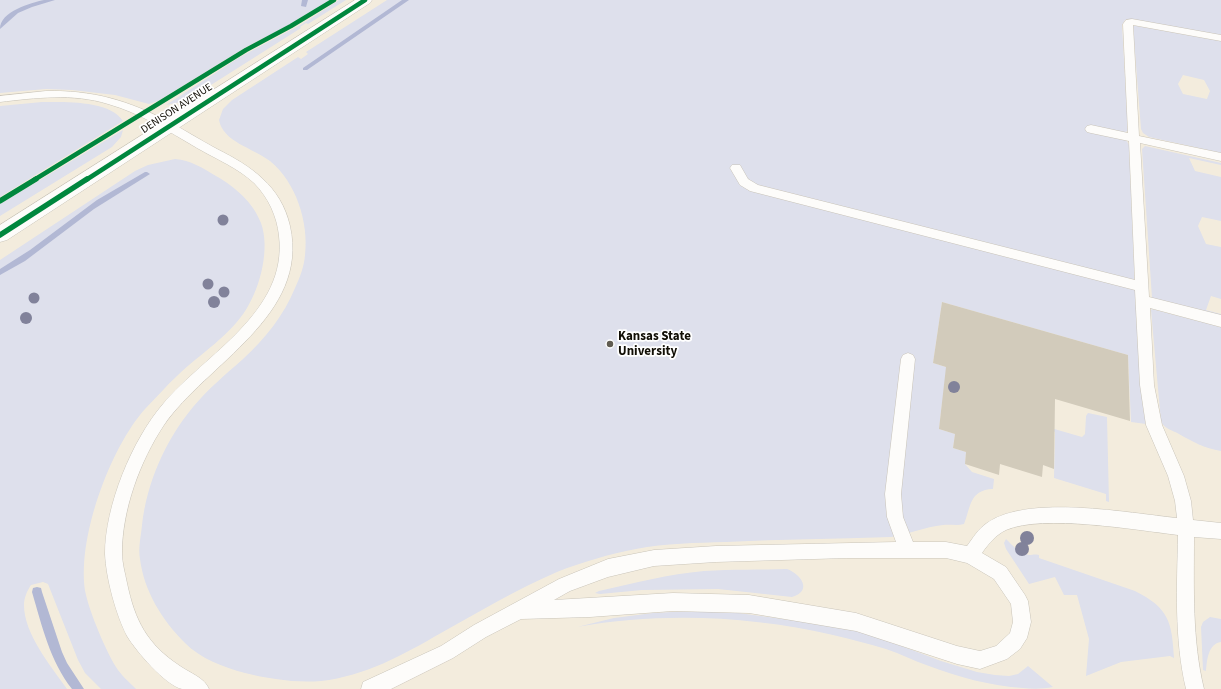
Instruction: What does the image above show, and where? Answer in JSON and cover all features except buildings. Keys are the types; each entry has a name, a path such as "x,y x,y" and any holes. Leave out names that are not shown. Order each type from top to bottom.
{"street":[{"name":"DENISON AVENUE","path":"0,235 365,0"}],"lane":[{"path":"1195,689 1189,664 1185,609 1186,528 1183,502 1176,476 1156,432 1152,418 1147,385 1128,22 1221,38"},
{"path":"0,99 46,95 90,97 121,104 168,126 240,167 259,181 272,197 281,215 286,240 284,267 272,296 256,322 236,344 182,394 159,420 141,452 127,487 118,521 114,552 121,595 132,627 146,648 171,672 200,689"},
{"path":"1091,129 1221,157"},
{"path":"736,168 744,182 754,188 1142,287"},
{"path":"1143,301 1221,321"},
{"path":"908,359 893,494 895,517 908,550"},
{"path":"970,555 985,534 996,526 1009,521 1032,517 1054,516 1122,520 1221,531"},
{"path":"370,689 447,652 480,631 565,585 601,571 654,558 716,554 946,550 970,555 1000,573 1019,602 1022,622 1018,638 1014,643 1001,653 980,660 957,655 856,622 818,614 749,604 673,602 590,608 521,610"}],"shaded area":[{"path":"0,0 330,0 289,25 248,46 158,101 149,104 115,95 72,90 46,89 0,93"},
{"path":"339,0 346,0 308,24 306,23 300,27 301,28 192,97 181,102 166,105 240,57 302,24"},
{"path":"387,0 1221,0 1221,37 1131,19 1125,20 1122,25 1128,131 1125,132 1124,136 1129,145 1135,290 1143,407 1146,424 1131,422 1128,355 942,302 933,363 962,372 957,408 942,403 939,429 955,434 953,448 966,452 965,464 972,472 994,479 993,489 979,492 972,500 964,524 936,526 891,537 681,544 647,547 616,553 557,572 527,586 398,657 353,674 321,681 292,681 273,679 237,671 205,658 191,649 169,625 155,604 145,582 139,551 144,509 159,463 183,420 205,394 259,343 280,317 291,298 303,268 306,243 303,217 294,192 287,180 270,161 240,144 226,134 219,120 223,109 232,100 298,57 301,59 308,54 306,52"},
{"path":"1133,26 1221,41 1221,153 1149,137 1143,133 1141,129","holes":["1183,75 1204,80 1210,91 1207,99 1183,94 1178,84"]},
{"path":"42,102 74,102 97,106 108,109 117,114 123,121 0,197 0,106"},
{"path":"123,130 121,137 112,147 0,216 0,204"},
{"path":"1145,146 1221,163 1221,165 1189,158 1195,171 1221,177 1221,221 1202,217 1198,226 1206,244 1221,247 1221,299 1211,296 1206,310 1221,314 1221,317 1152,298 1142,149"},
{"path":"175,159 186,161 201,167 223,180 243,196 258,215 264,233 265,244 263,266 260,278 247,308 224,336 177,376 145,409 119,447 98,497 86,549 84,573 86,595 103,642 112,660 120,673 136,689 101,689 85,673 78,660 48,584 43,582 31,585 28,590 24,602 25,616 33,638 46,660 67,689 0,689 0,260 135,171 148,165"},
{"path":"1152,309 1221,327 1221,451 1194,442 1167,428 1161,422"},
{"path":"1088,413 1107,417 1109,502 1106,501 1106,494 1054,478 1055,432 1044,428 1044,426 1082,437 1085,434 1086,416"},
{"path":"1006,539 1022,553 1039,555 1039,558 1135,591 1146,597 1162,610 1170,625 1174,658 1170,656 1121,662 1086,676 1089,639 1077,595 1064,595 1055,577 1029,584 1006,549 1004,543"},
{"path":"787,569 797,575 803,583 802,591 792,597 718,589 642,590 600,594 595,593 652,579 691,572"},
{"path":"691,611 731,612 857,629 941,661 977,672 1009,676 1018,674 1028,666 1053,687 1027,688 987,683 951,674 867,643 833,635 770,624 706,618 673,618 609,622 577,627 614,618 653,613"},
{"path":"1210,617 1221,619 1221,642 1217,643 1211,649 1206,671 1203,670 1201,627 1203,622"}],"waterway":[{"path":"0,27 16,12 30,6 52,0"},
{"path":"304,6 305,0"},
{"path":"305,69 406,0"},
{"path":"0,272 33,252 99,202 147,174"},
{"path":"37,592 48,630 58,655 64,667 79,689"}],"cycle path":[{"path":"0,201 246,50 291,26 334,0"},
{"path":"0,235 365,0"}],"place":[{"name":"Kansas State University","path":"610,344"}]}
